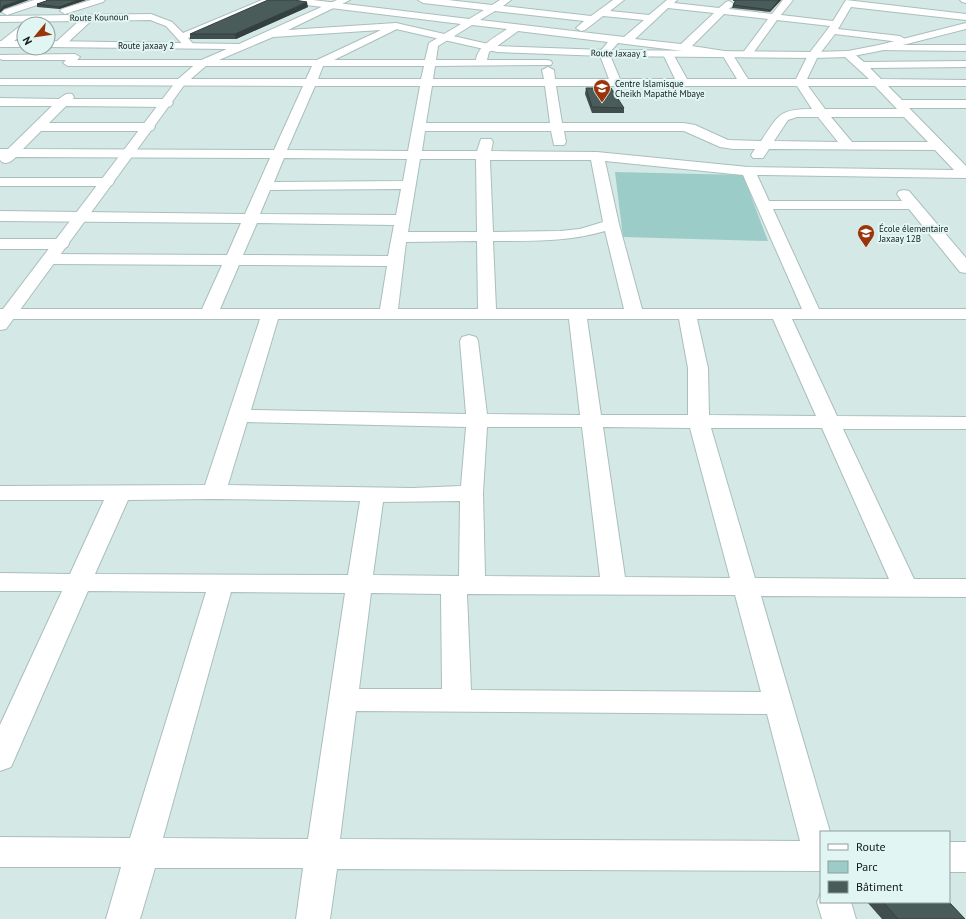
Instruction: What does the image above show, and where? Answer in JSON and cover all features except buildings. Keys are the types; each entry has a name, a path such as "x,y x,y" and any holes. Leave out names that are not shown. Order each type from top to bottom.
{"street":[{"path":"0,14 43,0"},
{"path":"50,16 100,0"},
{"path":"181,37 270,0"},
{"path":"290,0 719,52 727,54 745,83"},
{"path":"3,318 50,259 167,103 181,82 203,63 245,46 345,0"},
{"path":"423,0 592,19"},
{"path":"388,314 399,237 433,45 506,0"},
{"path":"554,52 573,34 619,0"},
{"path":"684,48 733,0"},
{"path":"747,54 788,0"},
{"path":"656,1 721,11 836,24 911,40"},
{"path":"616,83 604,53 669,2"},
{"path":"800,83 813,55 836,24 849,2 965,26"},
{"path":"542,14 557,3"},
{"path":"602,13 650,18"},
{"path":"60,44 89,17"},
{"name":"Route Kounoun","path":"56,19 89,17 151,18 167,22 188,44"},
{"name":"Route Kounoun","path":"0,18 16,19"},
{"path":"836,24 855,19"},
{"path":"209,314 319,63 396,26"},
{"name":"Route Jaxaay 1","path":"271,34 396,26 446,36 488,48 554,52 813,55 848,54 879,48 965,26"},
{"path":"923,26 953,30"},
{"path":"481,63 482,54 488,48 517,27"},
{"path":"78,28 110,28"},
{"path":"150,28 173,28"},
{"path":"2,44 16,34"},
{"path":"218,45 260,39"},
{"path":"2,44 16,44"},
{"name":"Route jaxaay 2","path":"56,44 188,44 245,46"},
{"path":"47,82 92,44"},
{"path":"2,59 16,47"},
{"path":"879,48 966,48"},
{"path":"541,51 547,63 551,83 556,128 561,155"},
{"path":"668,54 683,83"},
{"path":"6,153 561,155 597,156 748,171 966,174 903,108 848,54"},
{"path":"2,59 72,60 100,63 547,63"},
{"path":"0,166 6,153 38,127 100,63"},
{"path":"860,65 966,64"},
{"path":"0,82 966,83"},
{"path":"800,83 821,113 849,146"},
{"path":"0,102 167,103"},
{"path":"748,171 784,117 796,113 821,113 966,104"},
{"path":"38,127 149,127"},
{"path":"419,127 684,127 690,128 725,144 733,145 939,146"},
{"path":"488,128 483,155 488,314"},
{"path":"597,156 611,224 634,314"},
{"path":"748,171 765,205 813,314"},
{"path":"888,174 966,268"},
{"path":"0,182 107,182"},
{"path":"266,186 409,185"},
{"path":"765,205 913,205"},
{"path":"0,216 403,220"},
{"path":"399,237 572,235 611,224"},
{"path":"0,244 61,244"},
{"path":"50,259 396,261"},
{"path":"3,318 209,314 966,314"},
{"path":"214,492 271,314"},
{"path":"577,314 614,586"},
{"path":"687,314 698,368 700,422 820,852"},
{"path":"780,314 906,588"},
{"path":"457,701 463,585 477,420 469,341"},
{"path":"239,416 477,420 966,423"},
{"path":"0,493 214,492 372,495 472,493"},
{"path":"0,758 8,722 78,583 119,493"},
{"path":"312,919 372,495"},
{"path":"0,582 966,588"},
{"path":"123,919 221,584"},
{"path":"343,700 778,704"},
{"path":"0,852 820,856"},
{"path":"950,857 966,857"},
{"path":"834,903 839,919"}],"green space":[{"path":"615,172 743,175 768,241 623,237"}],"place":[{"name":"Centre Islamisque Cheikh Mapathé Mbaye","path":"602,103"},
{"name":"École élementaire Jaxaay 12B","path":"866,248"}]}
